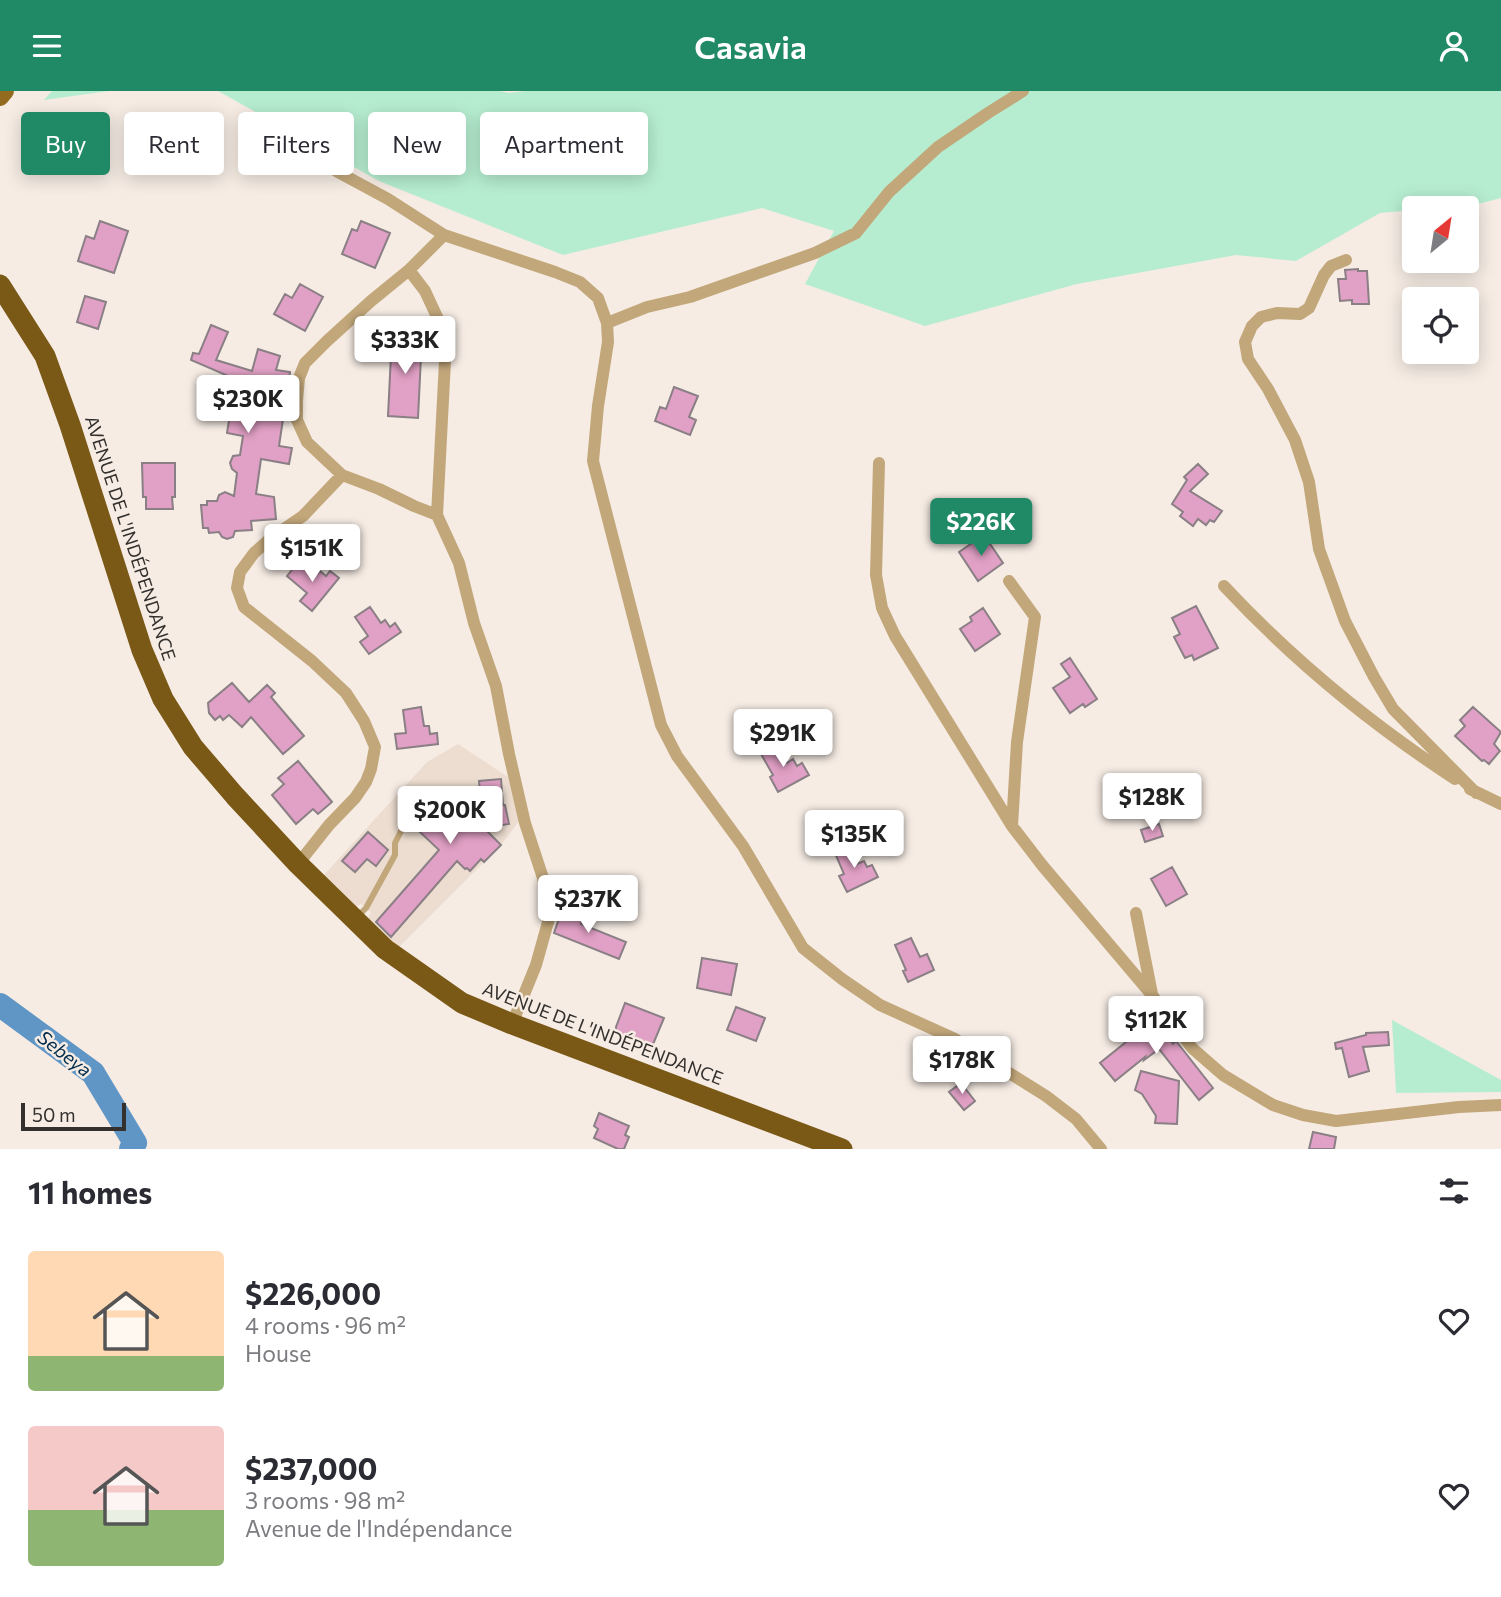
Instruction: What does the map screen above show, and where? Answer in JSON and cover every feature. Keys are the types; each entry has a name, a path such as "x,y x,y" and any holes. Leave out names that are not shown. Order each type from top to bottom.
{"highway":[{"name":"AVENUE DE L'INDÉPENDANCE","path":"1,283 45,356 70,425 142,650 163,699 193,747 298,864 385,950 462,1003 842,1149"}],"main road":[{"path":"0,97 5,91"}],"street":[{"path":"607,323 648,307 690,297 816,253 856,233 889,192 939,147 1023,91"},
{"path":"344,175 388,199 444,235 580,282 598,298 607,323 608,342 593,461 661,725 677,756 743,846 803,948 880,1005 955,1039 1046,1096 1076,1119 1101,1149"},
{"path":"437,515 342,475 307,442 297,420 299,378 305,363 371,301 410,270 444,235"},
{"path":"1346,260 1331,266 1324,275 1309,308 1300,314 1277,313 1261,317 1252,327 1245,342 1248,359 1268,389 1295,440 1309,482 1319,549 1345,621 1374,677 1393,709 1476,793"},
{"path":"410,270 425,291 438,319 444,361 437,515 459,563 474,623 496,686 525,823 543,878 550,915 536,965 512,1024"},
{"path":"879,463 876,575 882,608 895,636 1012,826 1152,995 1192,1048 1223,1075 1273,1105 1336,1121 1501,1105"},
{"path":"298,864 366,782 375,747 364,721 346,693 312,661 244,607 237,588 240,572 254,553 303,516 342,475"},
{"path":"1009,581 1035,617 1017,742 1012,826"},
{"path":"1224,586 1256,620 1325,683 1413,752 1476,793 1501,804"},
{"path":"1136,913 1152,995"}],"lane":[{"path":"355,920 366,908 395,855 396,843 410,813"}],"shaded area":[{"path":"458,744 508,777 519,821 501,845 397,949 367,921 371,912 361,904 354,908 323,876 427,762"}],"green space":[{"path":"52,91 109,91 44,100"},
{"path":"218,91 1501,91 1501,198 1479,204 1479,196 1402,196 1402,211 1380,213 1296,261 1236,255 1077,284 925,326 805,284 834,231 762,208 563,255 368,175 466,175 466,112 368,112 368,175 354,167 354,112 256,112"},
{"path":"1392,1020 1501,1080 1501,1092 1396,1093"}],"building":[{"path":"100,221 128,231 114,273 78,261 86,236 94,239"},
{"path":"361,221 390,233 375,268 342,254 352,229 357,231"},
{"path":"1345,270 1367,271 1369,304 1352,304 1352,300 1340,301 1338,279 1346,279"},
{"path":"300,284 323,297 305,331 274,314 285,294 292,298"},
{"path":"85,296 106,302 98,329 77,322"},
{"path":"211,325 228,332 216,360 252,371 258,349 280,356 276,370 290,372 279,446 292,448 289,464 261,459 256,494 274,497 276,519 251,521 252,530 235,531 233,537 227,539 219,532 209,533 208,528 203,528 201,505 207,505 207,501 217,501 219,495 225,492 234,496 237,473 230,463 233,456 240,455 243,436 227,433 233,395 221,391 226,375 191,360 193,353 199,354"},
{"path":"392,334 422,336 418,418 388,416"},
{"path":"674,387 698,396 689,417 696,420 690,435 655,421 660,407 666,409"},
{"path":"142,463 175,463 173,509 146,509"},
{"path":"1198,464 1208,474 1190,491 1222,511 1214,522 1210,520 1206,525 1198,519 1193,526 1180,516 1183,512 1172,504 1187,480 1184,477"},
{"path":"984,535 1003,563 978,581 959,552"},
{"path":"299,561 316,575 320,571 326,576 330,571 339,578 312,611 300,601 307,593 287,576"},
{"path":"1196,606 1218,648 1194,660 1192,655 1185,658 1174,637 1180,634 1172,618"},
{"path":"370,607 381,623 385,620 390,627 395,623 401,632 369,654 360,642 368,636 355,617"},
{"path":"983,608 1000,634 975,651 960,629 972,621 970,617"},
{"path":"1070,658 1097,699 1070,713 1053,688 1070,677 1061,664"},
{"path":"232,683 249,702 267,685 275,693 271,697 304,736 283,754 251,717 242,727 229,715 223,720 220,716 215,720 209,713 208,703"},
{"path":"421,707 424,726 429,726 430,734 437,733 438,744 397,749 395,734 406,733 403,710"},
{"path":"1473,707 1501,732 1494,744 1500,751 1489,764 1482,761 1455,736 1465,726 1460,720"},
{"path":"777,745 787,763 793,759 797,766 802,763 809,775 778,792 770,777 773,775 761,754"},
{"path":"298,761 332,802 318,814 313,809 296,824 272,795 284,784 278,778"},
{"path":"501,779 503,805 509,824 484,828 501,845 484,862 481,859 470,871 457,861 391,937 376,922 439,850 420,832 428,823 404,799 411,790 442,820 466,795 482,811 479,781"},
{"path":"1159,824 1163,836 1145,842 1141,830"},
{"path":"368,832 388,850 376,866 367,859 355,872 342,861"},
{"path":"849,846 857,864 864,861 867,867 872,865 878,877 847,892 839,876 844,874 835,853"},
{"path":"1172,867 1187,894 1166,906 1151,879"},
{"path":"562,910 583,918 581,924 626,942 619,959 554,933"},
{"path":"911,938 920,957 927,954 934,970 908,982 895,945"},
{"path":"702,958 737,964 731,995 697,988"},
{"path":"625,1003 664,1018 650,1047 643,1047 633,1037 620,1037 616,1033"},
{"path":"736,1007 765,1018 756,1041 727,1030"},
{"path":"1150,1012 1173,1044 1176,1041 1213,1088 1199,1100 1159,1049 1115,1081 1100,1063 1144,1026 1139,1020"},
{"path":"1388,1032 1389,1045 1363,1047 1369,1071 1349,1077 1342,1048 1336,1049 1335,1043 1366,1033"},
{"path":"1141,1071 1179,1081 1177,1124 1155,1123 1156,1116 1142,1094 1135,1090"},
{"path":"961,1083 975,1101 964,1110 949,1092"},
{"path":"599,1113 629,1126 625,1135 629,1137 624,1149 594,1138 598,1129 594,1126"},
{"path":"1313,1132 1336,1137 1334,1149 1309,1149"}],"waterway":[{"name":"Sebeya","path":"0,1005 93,1073 135,1143 131,1149"}]}
